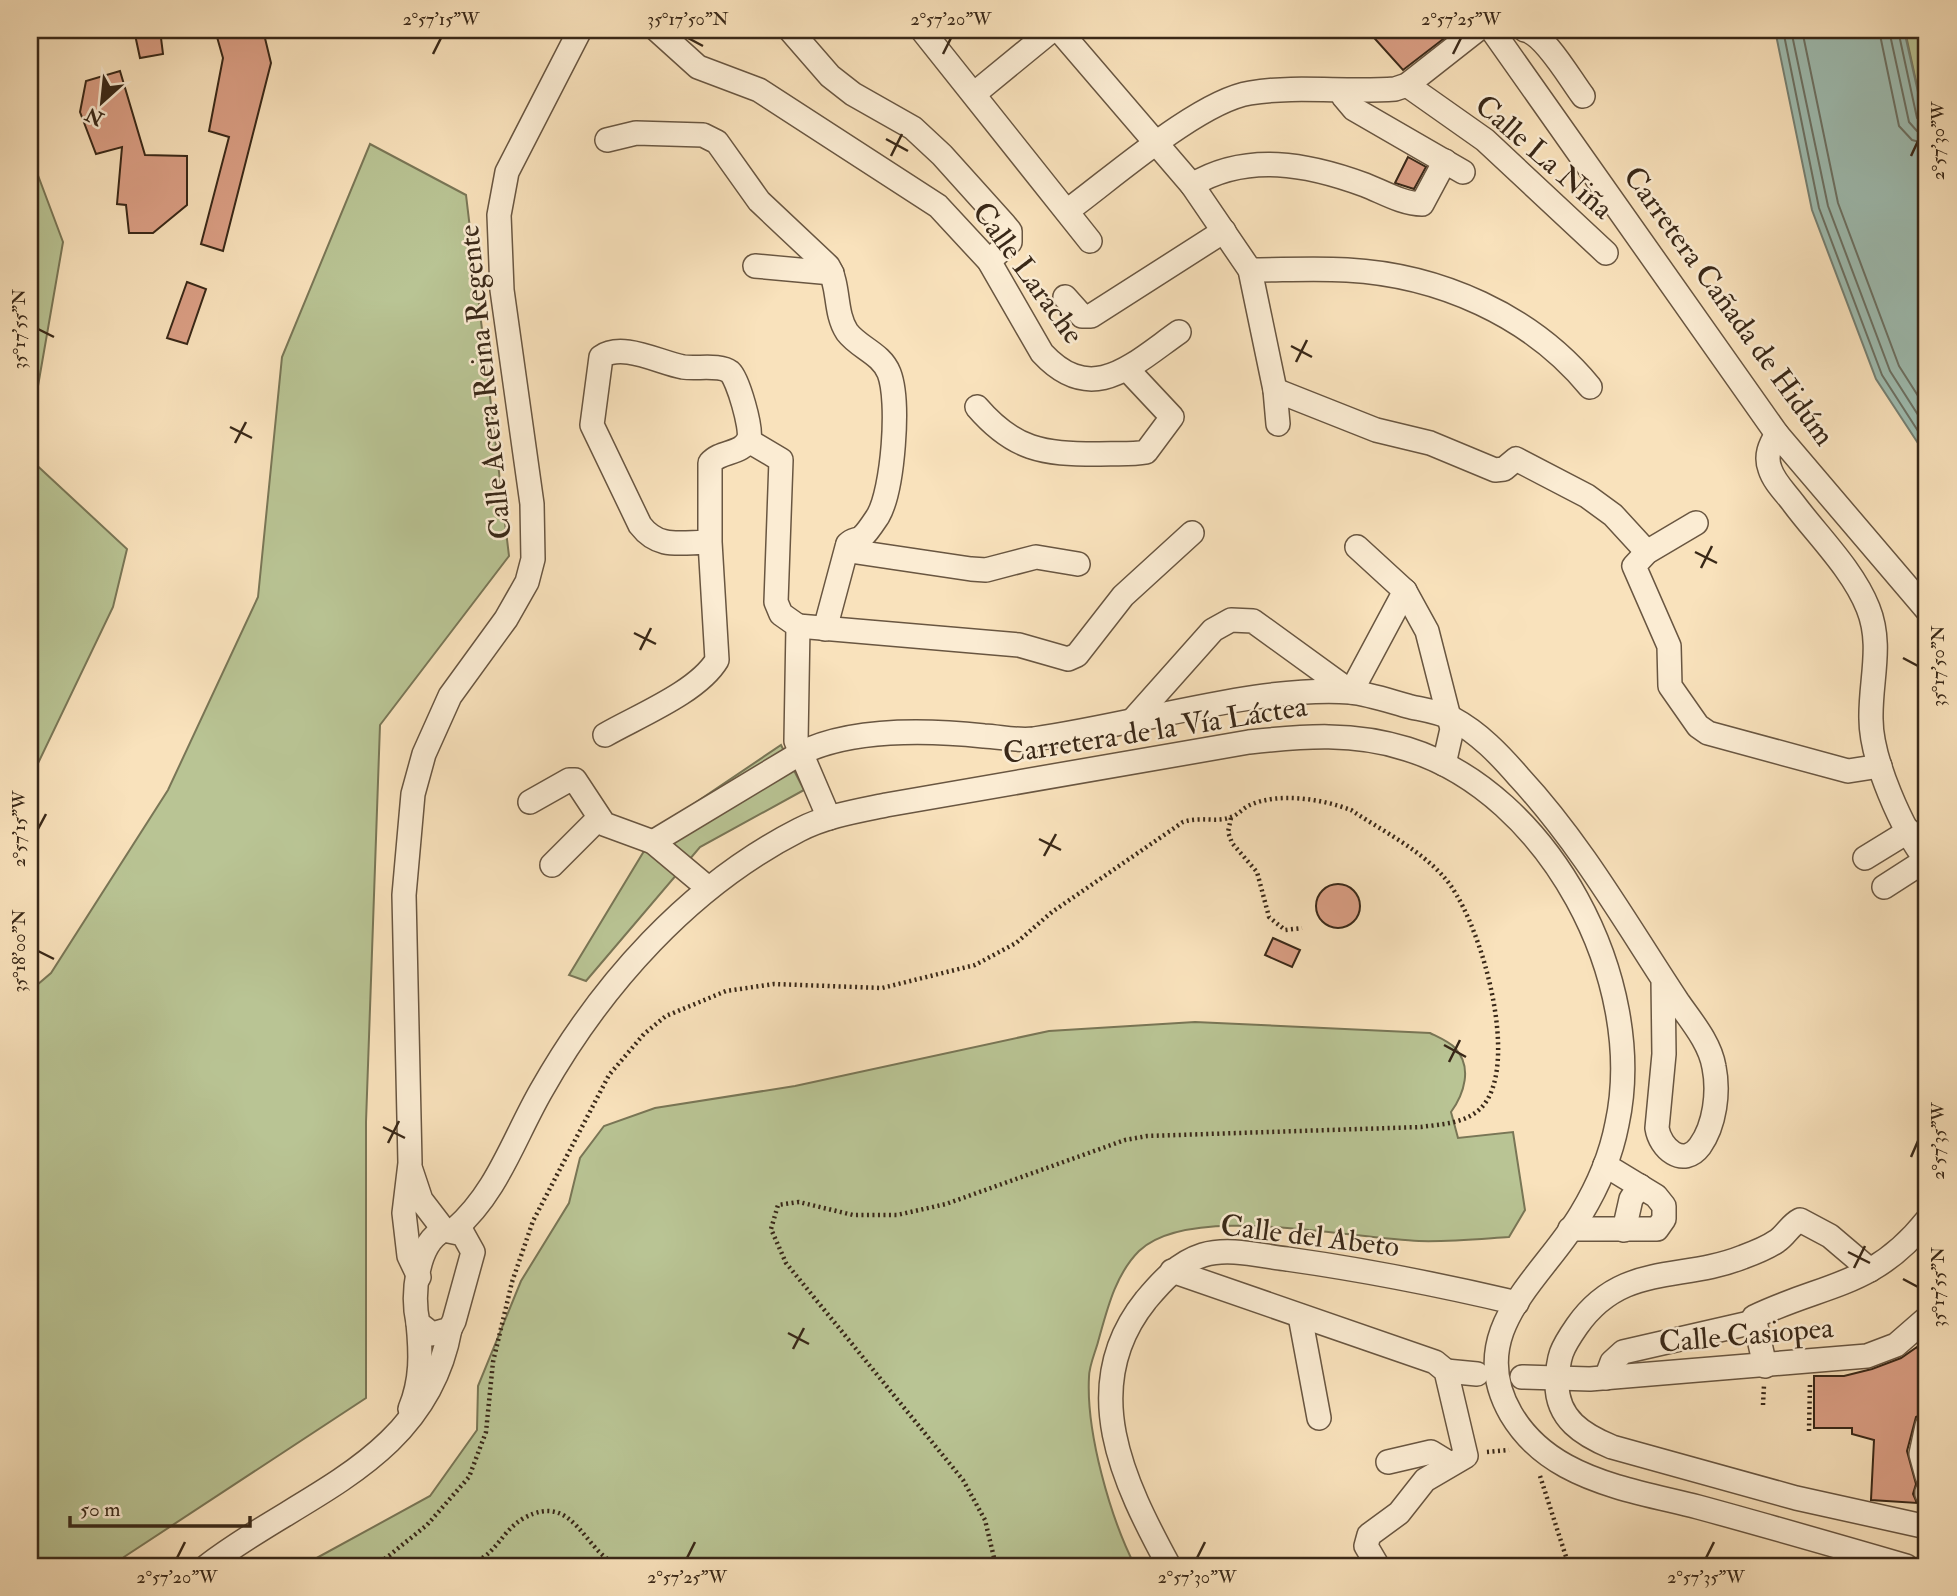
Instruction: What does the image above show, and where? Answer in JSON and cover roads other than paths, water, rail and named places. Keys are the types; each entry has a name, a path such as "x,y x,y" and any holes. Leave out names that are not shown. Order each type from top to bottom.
{"street":[{"name":"Calle Larache","path":"657,30 698,67 759,90 918,191 965,232 989,261 1042,352 1053,365 1073,377 1094,381 1127,369 1179,332"},
{"path":"790,30 830,76 853,93 913,128 942,155 1004,225 1010,232 1010,242 989,261"},
{"path":"922,30 1090,241"},
{"path":"974,94 1052,30"},
{"path":"1059,30 1192,185 1250,270 1275,390 1278,424"},
{"path":"1066,211 1157,144 1228,99 1272,90 1395,89 1407,85 1477,30"},
{"path":"1498,37 1524,30 1541,40 1583,96"},
{"name":"Calle Acera Reina Regente","path":"419,1277 409,1256 404,1235 410,1163 404,895 413,794 424,754 450,696 506,619 527,582 533,559 532,504 502,290 499,215 507,172 578,36"},
{"name":"Carretera Cañada de Hidúm","path":"1498,37 1777,434 1927,610"},
{"name":"Calle La Niña","path":"1407,85 1486,139 1605,253"},
{"path":"1192,185 1232,166 1277,165 1330,174 1422,204 1454,167 1354,109 1343,96 1343,91"},
{"path":"607,140 636,132 703,135 717,142 759,201 813,250 832,273 840,316 848,333 882,362 889,374 894,401 886,496 879,514 863,537 851,540 847,547 825,629"},
{"path":"1065,297 1082,316 1091,316 1224,231"},
{"path":"755,266 832,273"},
{"path":"1250,270 1347,270 1390,275 1442,289 1473,300 1541,337 1568,360 1590,387"},
{"path":"605,735 693,685 708,674 717,660 710,542 710,463 716,456 742,449 749,440 751,430 734,377 729,371 659,362 624,350 611,350 601,357 592,425 640,525 658,543 710,542"},
{"path":"977,407 993,426 1014,441 1038,450 1063,454 1146,452 1172,417 1127,369"},
{"path":"1275,390 1341,418 1468,456 1495,470 1504,469 1516,459 1596,502 1613,515 1647,552"},
{"path":"1777,434 1770,444 1770,469 1844,569 1868,608 1876,663 1870,720 1880,766 1909,831 1927,861 1884,887"},
{"path":"749,440 781,460 776,602 781,614 798,626 1019,645 1069,659 1077,655 1143,575 1192,533"},
{"path":"1696,523 1647,552 1635,563 1635,570 1669,646 1670,686 1698,726 1708,733 1848,771 1880,766"},
{"path":"847,547 850,551 971,569 986,570 1036,557 1078,564"},
{"path":"1357,547 1405,592 1427,631 1450,717 1450,750 1444,764"},
{"path":"1351,692 1405,592"},
{"path":"1132,721 1213,630 1231,620 1253,621 1351,692"},
{"path":"798,626 796,741 799,754 829,818"},
{"path":"653,842 821,743 861,735 982,735 1029,739 1258,697 1351,692 1450,717 1472,730 1553,813 1596,871 1632,934 1663,979 1705,1041 1714,1064 1717,1088 1713,1113 1699,1147 1689,1154 1677,1155 1666,1150 1659,1140 1657,1128 1664,1054 1663,979"},
{"name":"Carretera de la Vía Láctea","path":"494,1184 542,1089 572,1041 641,952 708,888 800,829 829,818 886,805 1209,749 1298,737 1345,736 1378,741 1444,764 1504,802 1535,838 1571,889 1600,947 1611,981 1620,1027 1623,1076 1618,1124 1605,1165 1570,1229 1517,1303 1500,1333 1495,1360 1499,1386 1523,1432 1544,1451 1594,1479 1906,1566"},
{"path":"530,802 575,780 599,818 613,829 653,842 708,888"},
{"path":"552,865 599,818"},
{"path":"1865,858 1909,831"},
{"path":"1600,947 1632,934"},
{"name":"Calle Acera Reina Regente","path":"410,1163 421,1200 449,1230 470,1242 473,1252"},
{"path":"1570,1229 1657,1229 1664,1219 1664,1206 1640,1186 1605,1165"},
{"path":"402,1427 419,1381 419,1277 427,1244 434,1235 449,1230 476,1209 494,1184"},
{"path":"207,1566 228,1550 350,1476 421,1406 435,1382 445,1356 450,1329 494,1184"},
{"path":"1624,1230 1628,1207 1640,1186"},
{"path":"1870,1270 1830,1236 1800,1220 1777,1241 1741,1259 1649,1276 1598,1299 1564,1345 1556,1361 1557,1386 1572,1424 1589,1437 1612,1447 1796,1498 1927,1527"},
{"path":"1765,1366 1754,1322 1755,1316 1832,1290 1887,1262 1927,1220"},
{"name":"Calle del Abeto","path":"1169,1566 1133,1499 1124,1473 1113,1420 1110,1381 1120,1342 1136,1313 1172,1271 1203,1255 1251,1255 1420,1281 1517,1303"},
{"path":"1172,1271 1435,1362 1446,1371 1477,1374"},
{"path":"1300,1315 1319,1418"},
{"name":"Calle Casiopea","path":"1522,1377 1557,1386 1606,1378 1811,1363 1867,1356 1896,1345 1927,1318"},
{"path":"1606,1378 1612,1362 1623,1352 1754,1322"},
{"path":"418,1323 432,1334 450,1329"},
{"path":"1446,1371 1457,1459"},
{"path":"1927,1426 1921,1454 1927,1476"},
{"path":"1388,1462 1431,1452 1457,1459"},
{"path":"1376,1563 1366,1546 1369,1535 1399,1514 1425,1480 1457,1459"},
{"path":"1787,1531 1796,1498"}],"water":[{"path":"1775,30 1904,30 1927,132 1927,457 1876,379 1812,210"}]}
